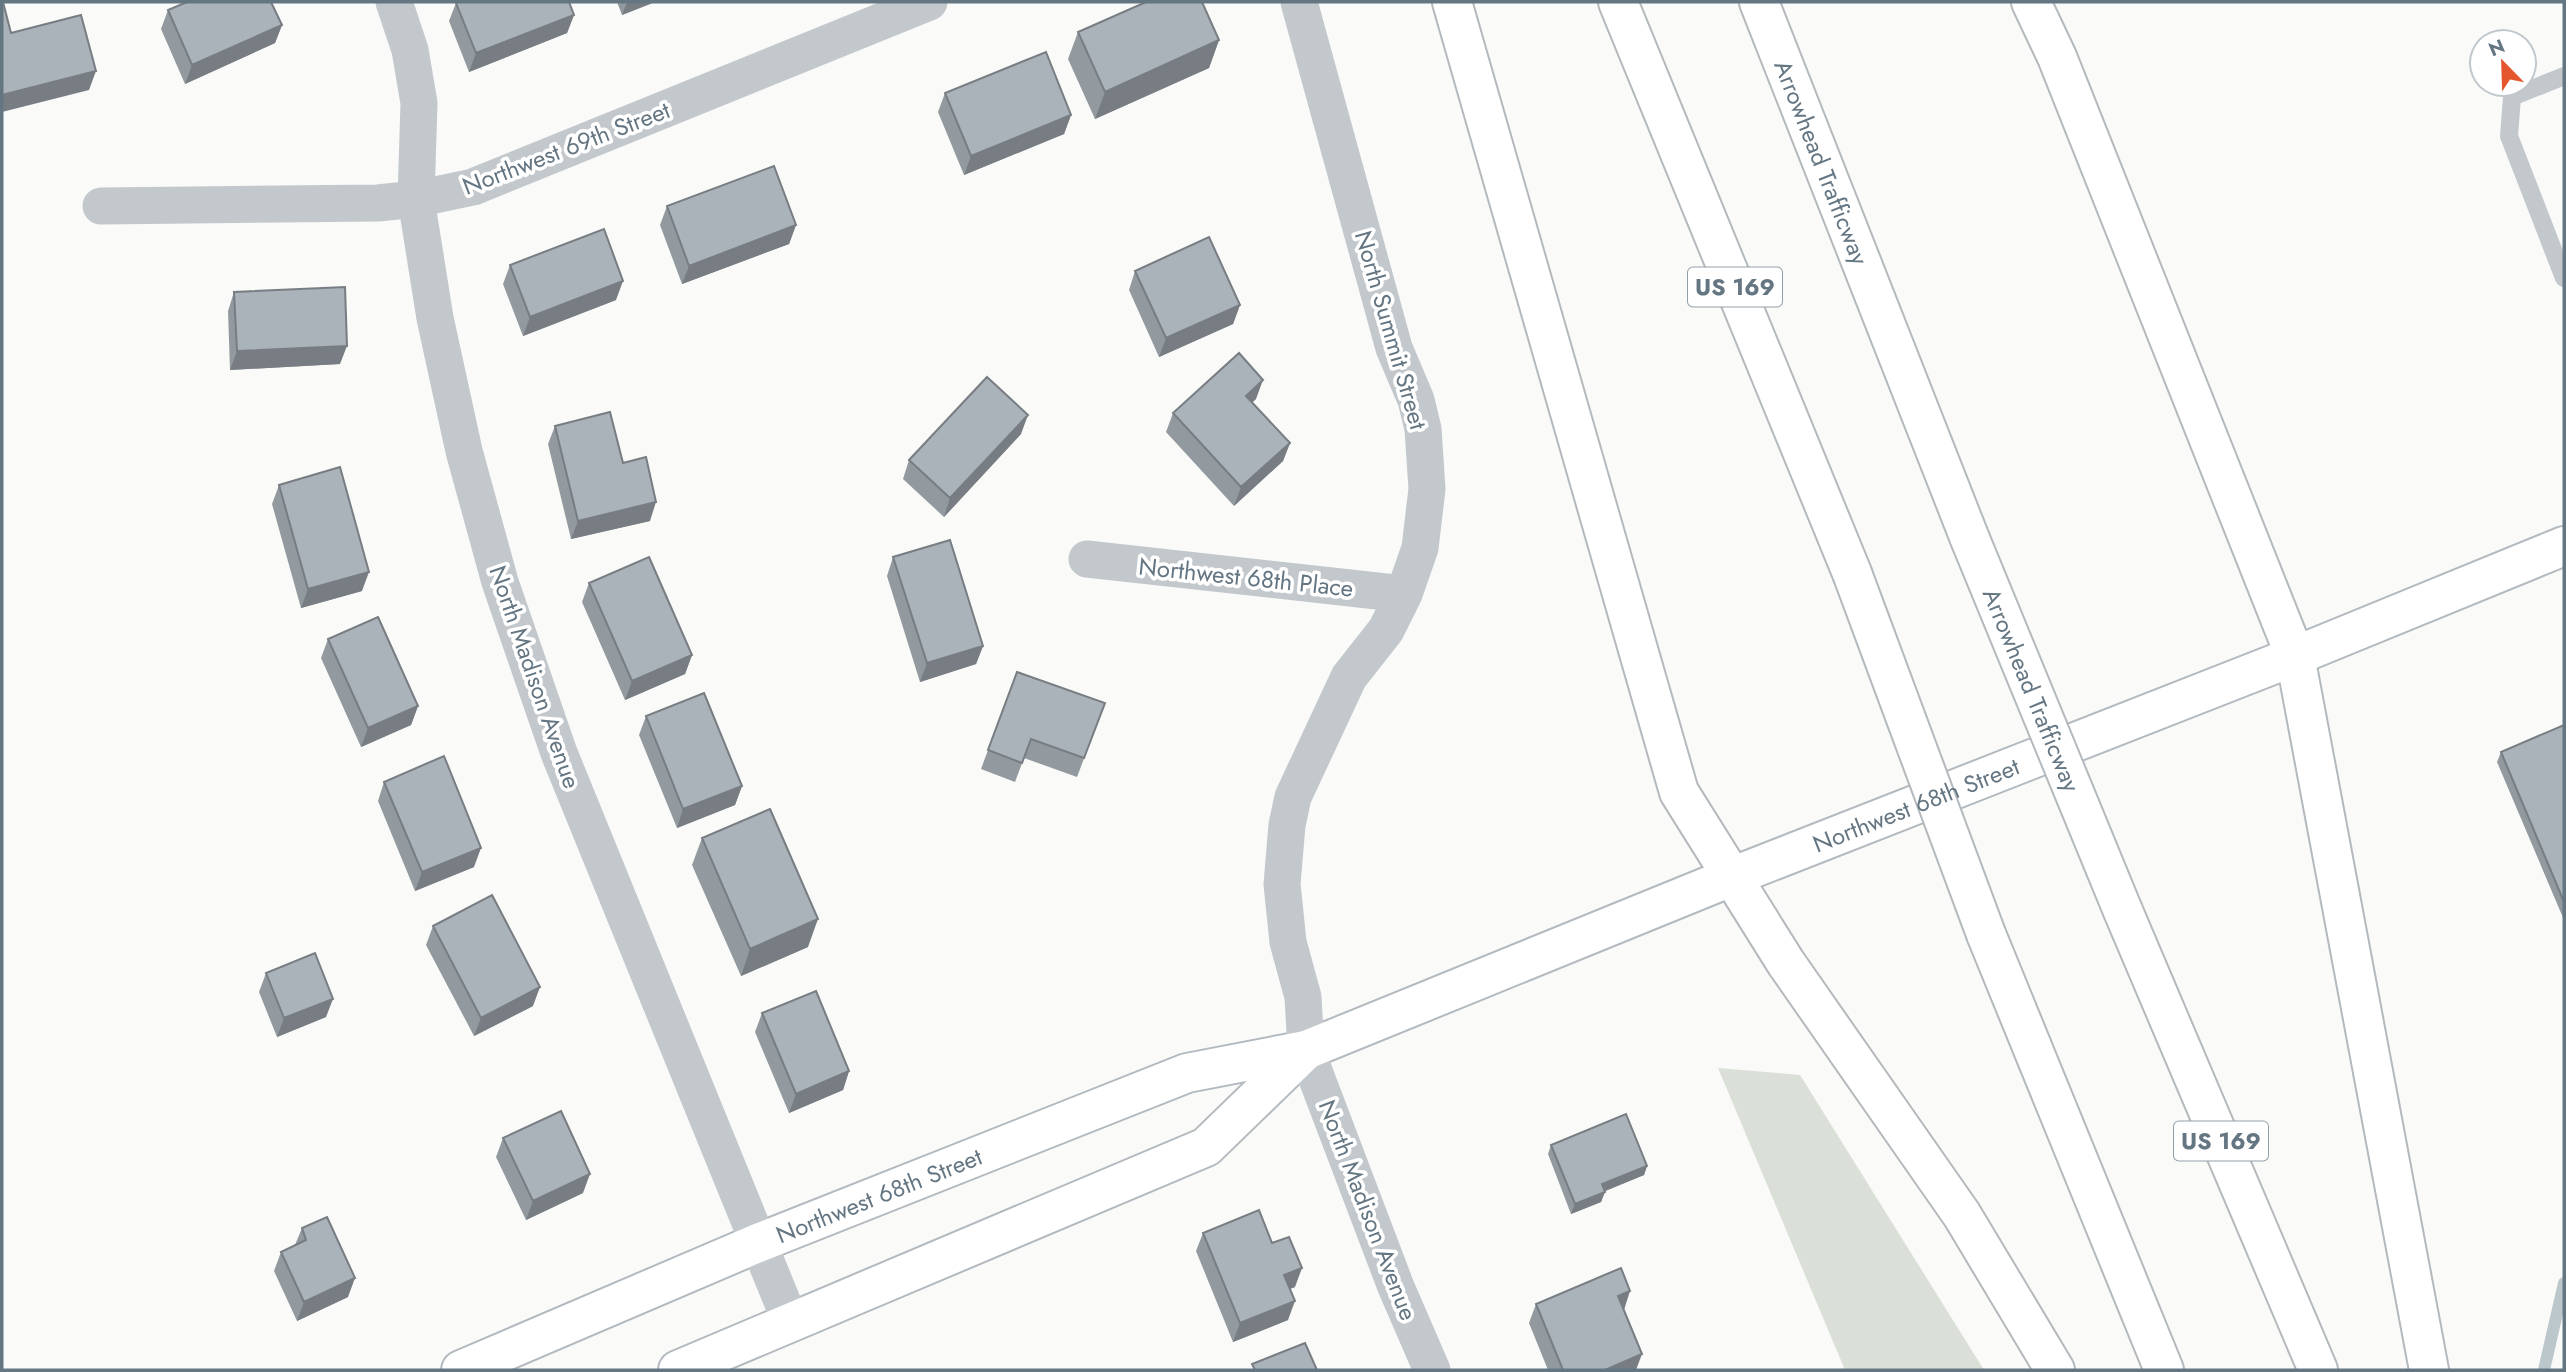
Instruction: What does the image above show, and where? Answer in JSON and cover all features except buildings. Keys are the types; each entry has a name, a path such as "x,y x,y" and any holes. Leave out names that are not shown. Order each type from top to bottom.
{"main road":[{"path":"1452,2 1679,792 1835,1037 1962,1215 2054,1370"},
{"name":"US 169","path":"1618,2 1852,573 1986,934 2164,1370"},
{"name":"Arrowhead Trafficway","path":"1759,2 1970,539 2123,911 2318,1370"},
{"path":"2031,2 2057,57 2295,656 2429,1370"},
{"name":"Northwest 68th Street","path":"461,1370 758,1242 1187,1073 1306,1050 1731,877 2295,656 2564,547"},
{"name":"Northwest 68th Street","path":"678,1370 1206,1147 1306,1050"}],"street":[{"name":"North Madison Avenue","path":"394,2 410,50 419,103 416,200 435,318 464,451 500,582 559,753 791,1323"},
{"name":"Northwest 69th Street","path":"101,206 378,203 416,200 473,187 929,2"},
{"name":"North Summit Street","path":"1299,2 1394,348 1416,400 1423,429 1427,489 1420,548 1404,594 1385,631 1349,677 1293,797 1287,825 1282,884 1288,942 1303,997 1306,1050"},
{"name":"Northwest 68th Place","path":"1087,559 1404,594"},
{"name":"North Madison Avenue","path":"1306,1050 1396,1287 1432,1370"}],"lane":[{"path":"2564,76 2512,97 2509,136 2564,278"}],"shaded area":[{"path":"1718,1068 1800,1075 1984,1370 1845,1370"}],"waterway":[{"path":"2544,1370 2564,1283"}]}
